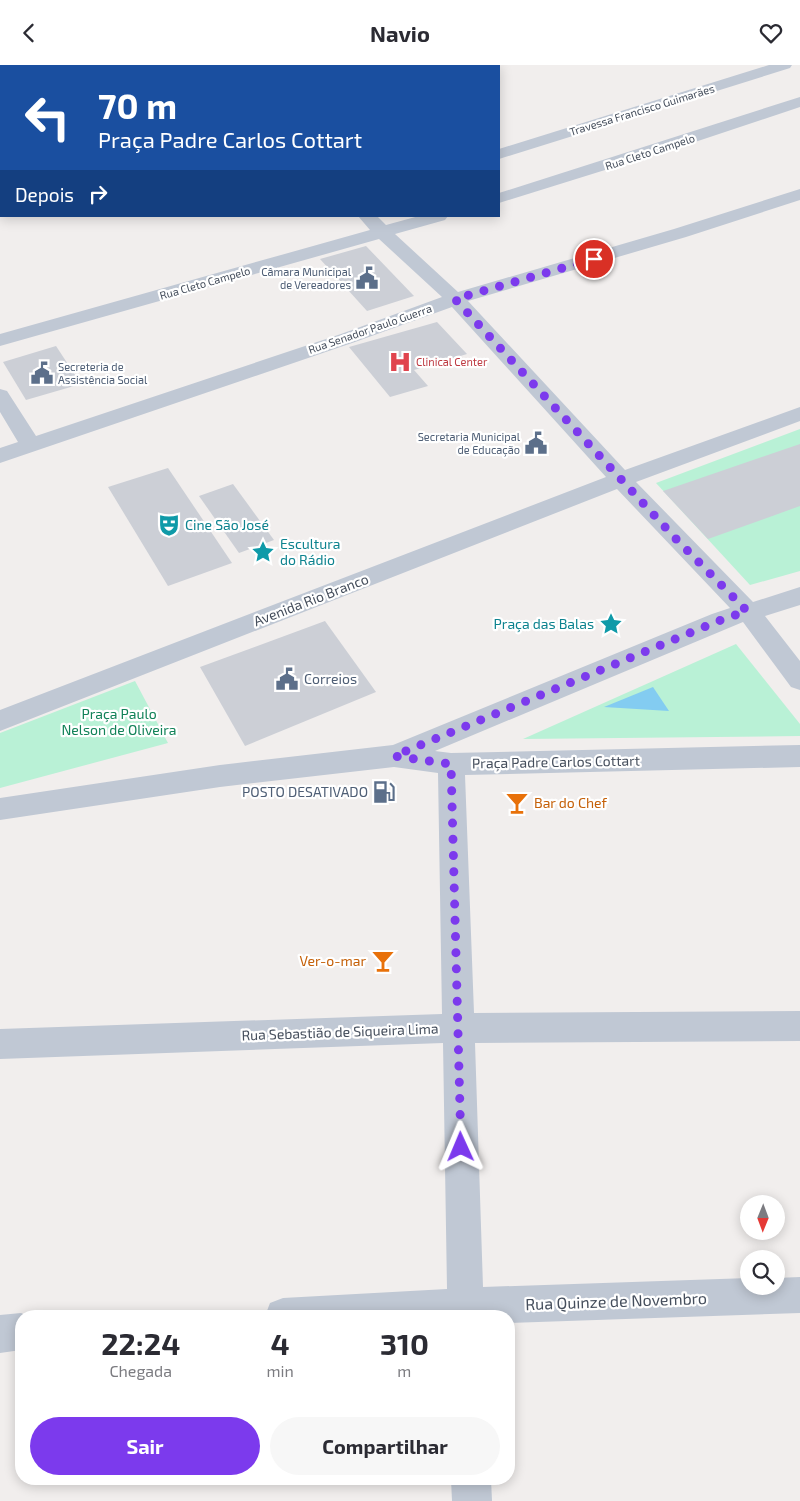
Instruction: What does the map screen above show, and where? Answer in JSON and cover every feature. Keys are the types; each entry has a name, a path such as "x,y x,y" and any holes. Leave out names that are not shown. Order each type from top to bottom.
{"street":[{"name":"Travessa Francisco Guimarães","path":"500,154 785,65"},
{"name":"Rua Cleto Campelo","path":"500,198 637,156 800,102"},
{"name":"Rua Senador Paulo Guerra","path":"0,456 348,338 455,299 606,255 800,193"},
{"path":"368,217 455,299 677,540 747,611 769,637 800,680"},
{"name":"Rua Cleto Campelo","path":"0,340 436,217"},
{"path":"0,395 31,445"},
{"name":"Avenida Rio Branco","path":"0,721 622,479 800,414"},
{"path":"0,809 220,776 394,756 721,620 800,596"},
{"name":"Praça Padre Carlos Cottart","path":"394,756 451,764 800,756"},
{"path":"451,764 466,1310"},
{"name":"Rua Sebastião de Siqueira Lima","path":"0,1044 458,1028 800,1026"},
{"name":"Rua Quinze de Novembro","path":"487,1310 800,1295"},
{"path":"0,1334 15,1333"},
{"path":"471,1485 472,1501"}],"green space":[{"path":"800,429 800,571 750,585 656,483"},
{"path":"736,644 800,724 800,736 523,739"},
{"name":"Praça Paulo Nelson de Oliveira","path":"135,681 168,743 0,788 0,733"}],"water":[{"path":"653,687 669,711 604,707"}],"building":[{"name":"Câmara Municipal de Vereadores","path":"366,246 414,296 367,311 320,259"},
{"name":"Clinical Center","path":"437,322 467,354 414,370 428,386 390,397 349,347"},
{"name":"Secreteria de Assistência Social","path":"56,346 81,384 26,400 3,362"},
{"path":"800,444 800,506 708,539 663,491"},
{"name":"Cine São José","path":"168,468 232,563 168,586 108,487"},
{"path":"233,484 274,540 239,553 199,496"},
{"name":"Correios","path":"325,621 376,692 245,746 200,667"}],"place":[{"name":"Câmara Municipal de Vereadores","path":"367,278"},
{"name":"Clinical Center","path":"400,362"},
{"name":"Secreteria de Assistência Social","path":"42,373"},
{"name":"Secretaria Municipal de Educação","path":"536,443"},
{"name":"Cine São José","path":"169,525"},
{"name":"Escultura do Rádio","path":"263,552"},
{"name":"Praça das Balas","path":"611,624"},
{"name":"Correios","path":"287,679"},
{"name":"POSTO DESATIVADO","path":"384,792"},
{"name":"Bar do Chef","path":"517,803"},
{"name":"Ver-o-mar","path":"383,961"}],"route":[{"path":"461,1147 451,764 394,756 721,620 747,611 677,540 455,299 594,259"}]}
